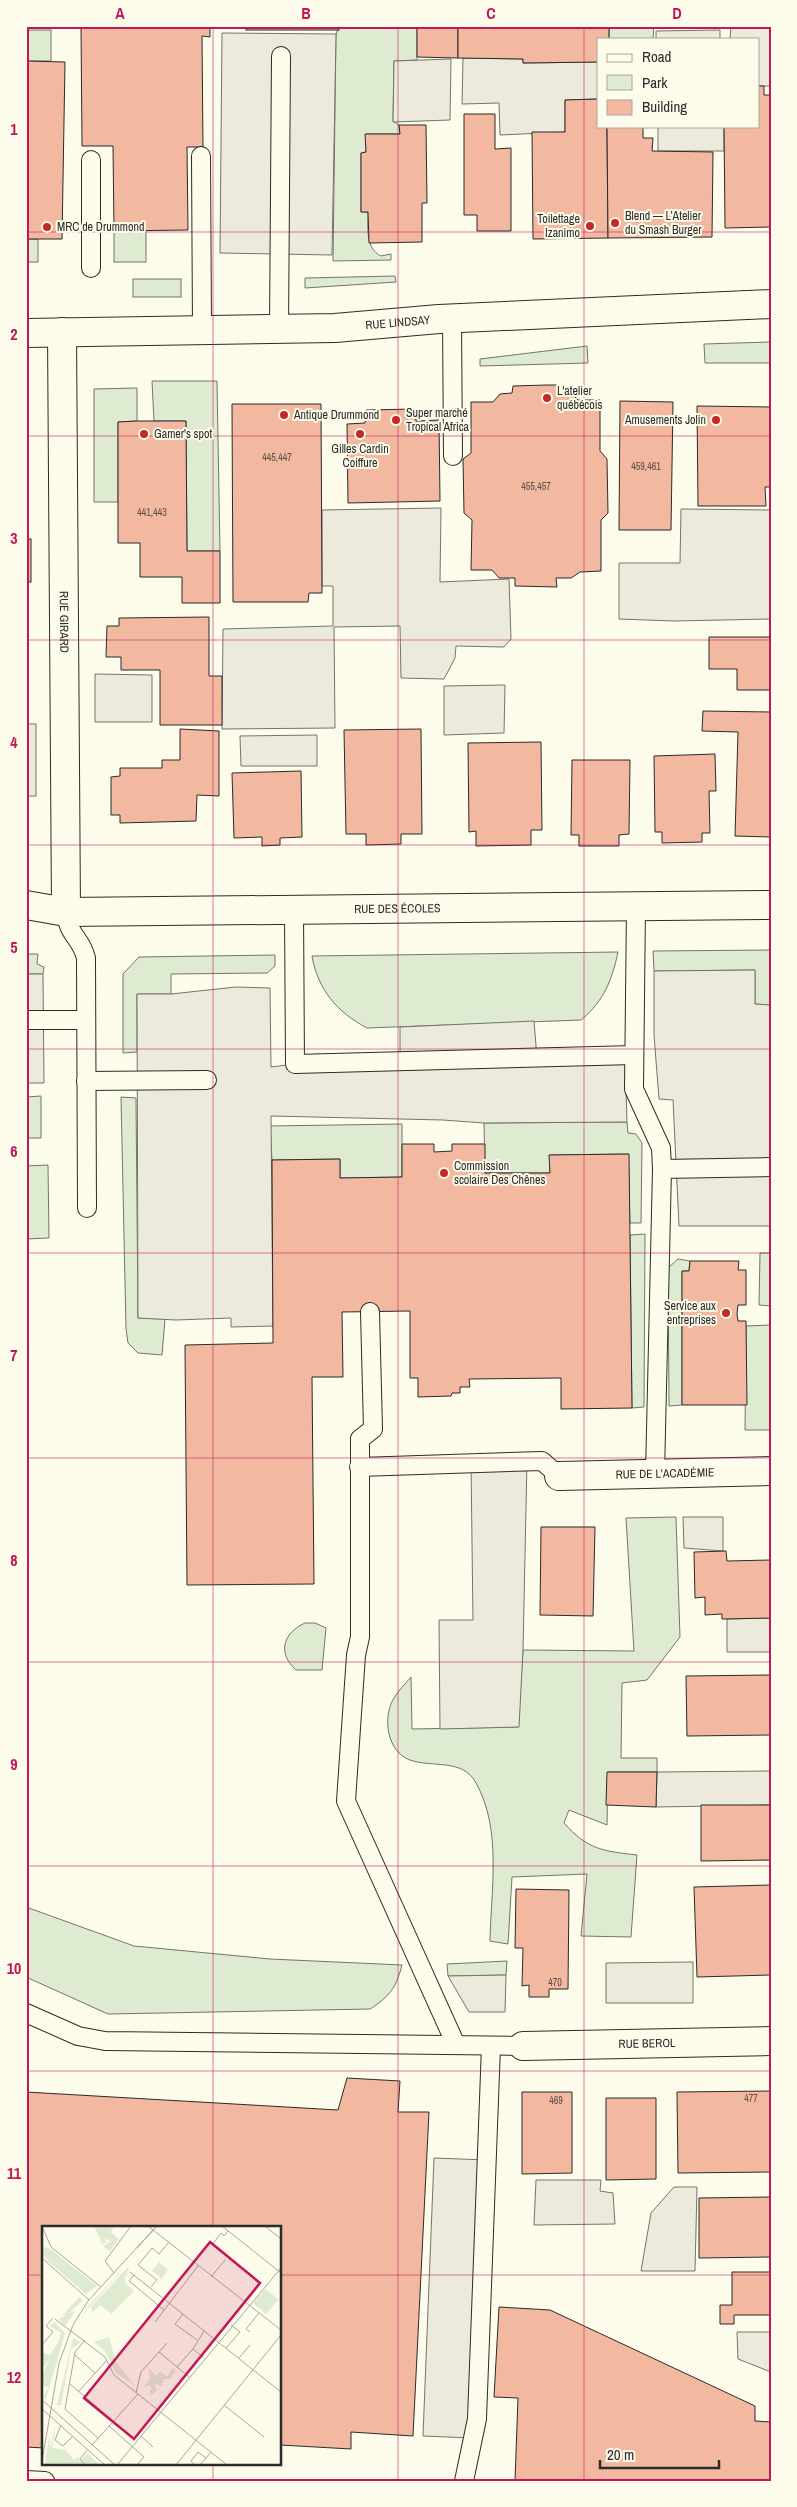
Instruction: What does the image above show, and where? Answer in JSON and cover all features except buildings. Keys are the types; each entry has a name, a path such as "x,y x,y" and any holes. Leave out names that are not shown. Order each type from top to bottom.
{"street":[{"name":"RUE LINDSAY","path":"26,333 202,329 279,330 452,318 771,304"},
{"name":"RUE GIRARD","path":"62,332 66,912"},
{"name":"RUE DES ÉCOLES","path":"26,905 66,912 771,905"},
{"name":"RUE DE L'ACADÉMIE","path":"559,1476 771,1471"},
{"name":"RUE BEROL","path":"523,2046 771,2041"}],"lane":[{"path":"279,330 281,56"},
{"path":"201,156 202,329"},
{"path":"91,160 91,268"},
{"path":"452,318 453,456"},
{"path":"636,906 634,1089 661,1148 662,1169 655,1474"},
{"path":"294,910 295,1064 634,1056"},
{"path":"66,912 70,932 80,943 86,958 87,1208"},
{"path":"26,1020 86,1020"},
{"path":"86,1081 207,1080"},
{"path":"662,1169 771,1168"},
{"path":"370,1312 373,1429 360,1439 360,1637 356,1655 346,1801 456,2045"},
{"path":"359,1467 542,1461 559,1476"},
{"path":"26,2013 78,2036 105,2041 523,2046"},
{"path":"464,2481 476,2419 491,2046"},
{"path":"26,2480 45,2481"}],"green space":[{"path":"339,26 417,26 417,60 394,61 393,121 399,125 400,134 366,134 366,152 361,153 361,212 368,212 368,237 372,248 376,252 381,256 391,254 391,260 333,261 336,34"},
{"path":"609,26 654,26 653,38 609,38"},
{"path":"26,30 51,30 51,61 26,61"},
{"path":"114,231 146,231 146,262 114,262"},
{"path":"26,239 38,239 38,262 26,262"},
{"path":"395,276 396,282 305,288 305,278"},
{"path":"133,279 181,279 181,297 133,297"},
{"path":"771,342 771,363 705,363 704,344"},
{"path":"587,346 588,363 480,366 480,359"},
{"path":"152,381 217,381 220,551 187,551 186,421 154,421"},
{"path":"137,388 137,421 118,422 118,502 94,502 94,389"},
{"path":"771,950 771,1005 755,1004 755,970 654,971 653,951"},
{"path":"618,952 606,989 596,1005 581,1020 367,1028 347,1015 324,990 312,956"},
{"path":"26,954 38,954 37,964 44,967 43,974 26,974"},
{"path":"275,955 275,966 267,973 171,974 171,994 137,994 137,1052 123,1053 123,974 139,957"},
{"path":"41,1096 41,1138 26,1138 26,1097"},
{"path":"121,1097 136,1098 138,1318 165,1319 162,1355 138,1353 128,1343 126,1329"},
{"path":"627,1122 628,1133 636,1134 642,1143 641,1223 630,1223 628,1154 550,1155 550,1173 485,1173 484,1123"},
{"path":"402,1124 402,1177 340,1178 340,1159 272,1160 270,1126"},
{"path":"48,1165 49,1238 26,1239 26,1166"},
{"path":"645,1234 644,1407 632,1408 630,1235"},
{"path":"760,1253 771,1253 771,1306 759,1305"},
{"path":"678,1259 690,1261 689,1271 682,1271 682,1405 669,1406 668,1268"},
{"path":"771,1325 771,1430 745,1430 746,1326"},
{"path":"676,1517 680,1637 647,1680 622,1683 621,1758 657,1758 657,1772 608,1772 607,1825 569,1810 564,1823 581,1839 597,1848 637,1855 631,1937 581,1936 587,1874 512,1877 508,1944 490,1941 493,1860 492,1839 484,1801 476,1783 463,1770 446,1765 410,1760 396,1750 389,1733 388,1715 390,1706 397,1693 411,1677 412,1729 518,1727 523,1650 634,1651 626,1518"},
{"path":"305,1623 315,1623 326,1628 322,1670 296,1670 286,1657 285,1644 287,1638"},
{"path":"26,1907 134,1946 270,1959 402,1965 395,1986 383,2000 370,2009 108,2014 26,1977"},
{"path":"507,1961 506,1975 448,1976 447,1964"}],"shaded area":[{"path":"731,26 771,26 771,86 760,86 760,38 730,38"},
{"path":"720,30 720,38 656,38 656,31"},
{"path":"222,33 336,34 332,255 220,253"},
{"path":"463,58 523,59 523,63 597,62 597,99 565,100 565,132 500,135 499,103 462,104"},
{"path":"451,59 450,120 393,122 394,61"},
{"path":"658,128 724,128 724,151 658,151"},
{"path":"441,508 440,582 509,579 511,639 504,647 456,646 455,658 444,679 401,678 400,626 334,627 335,728 222,729 223,629 333,626 333,586 322,586 322,510"},
{"path":"681,509 771,510 771,619 674,621 619,619 619,563 680,563"},
{"path":"95,674 152,675 152,722 95,722"},
{"path":"505,685 504,733 444,735 444,686"},
{"path":"26,724 36,724 36,796 26,796"},
{"path":"317,735 317,766 241,766 240,736"},
{"path":"755,970 755,1004 771,1005 771,1226 679,1226 673,1100 659,1099 654,1035 654,971"},
{"path":"26,974 43,974 44,1083 26,1083"},
{"path":"236,987 270,988 271,1067 295,1064 400,1061 400,1027 534,1021 537,1058 625,1056 627,1122 484,1123 443,1120 271,1116 273,1326 231,1327 231,1318 176,1320 138,1318 137,994 171,994"},
{"path":"527,1461 523,1650 519,1727 440,1729 439,1620 473,1620 471,1463"},
{"path":"683,1517 723,1517 723,1551 684,1548"},
{"path":"771,1618 771,1652 727,1652 727,1619"},
{"path":"771,1771 771,1805 656,1807 657,1772"},
{"path":"693,1962 693,2003 606,2003 606,1963"},
{"path":"506,1975 505,2012 469,2012 448,1976"},
{"path":"434,2158 487,2160 472,2438 423,2436"},
{"path":"536,2180 601,2180 600,2191 613,2193 615,2224 534,2225"},
{"path":"674,2187 697,2187 695,2271 641,2271 651,2213"},
{"path":"737,2332 771,2332 771,2372 738,2359"}],"place":[{"name":"Blend — L’Atelier du Smash Burger","path":"615,223"},
{"name":"Toilettage Izanimo","path":"590,226"},
{"name":"MRC de Drummond","path":"47,227"},
{"name":"L'atelier québécois","path":"547,398"},
{"name":"Antique Drummond","path":"284,415"},
{"name":"Super marché Tropical Africa","path":"396,420"},
{"name":"Amusements Jolin","path":"716,420"},
{"name":"Gamer's spot","path":"144,434"},
{"name":"Gilles Cardin Coiffure","path":"360,434"},
{"name":"Commission scolaire Des Chênes","path":"444,1173"},
{"name":"Service aux entreprises","path":"726,1313"}]}
